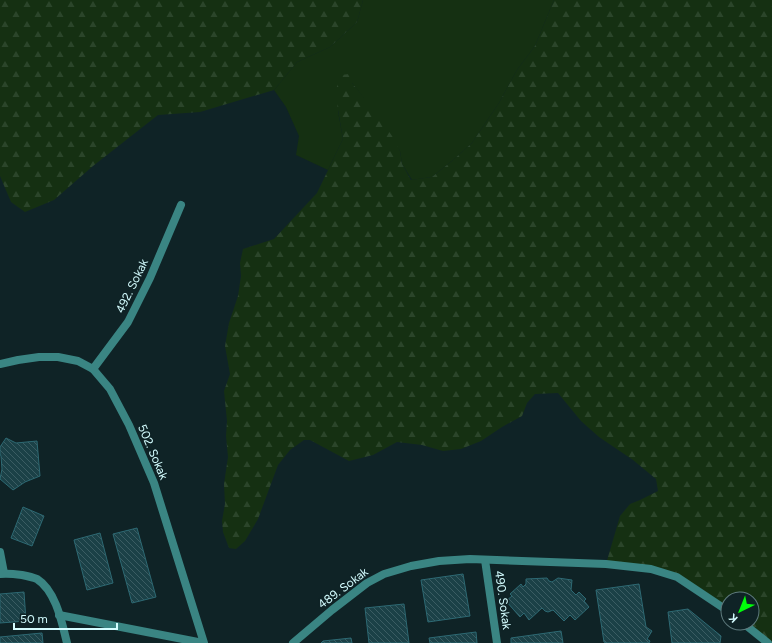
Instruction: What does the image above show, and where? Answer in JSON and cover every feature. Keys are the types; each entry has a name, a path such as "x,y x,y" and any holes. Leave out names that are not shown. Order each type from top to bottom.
{"street":[{"name":"492. Sokak","path":"93,369 128,322 150,278 181,205"},
{"name":"502. Sokak","path":"0,364 39,357 58,357 78,361 93,369 110,389 154,483 204,643"},
{"path":"0,552 2,574 30,576 45,586 52,595 67,643"},
{"name":"489. Sokak","path":"293,643 367,583 384,574 439,560 470,559 606,564 651,569 677,577 720,606"},
{"name":"490. Sokak","path":"485,560 497,643"},
{"path":"59,615 204,643"},
{"path":"753,631 768,643"}],"green space":[{"path":"0,0 363,0 357,22 330,47 297,62 274,90 200,112 158,115 93,166 54,200 25,212 11,202 0,176"},
{"path":"363,0 554,0 535,46 517,70 499,103 472,143 432,177 412,180 402,164 400,151 352,83 338,111 343,139 328,170 296,155 299,136 286,107 274,90 297,62 330,47 357,22"},
{"path":"554,0 772,0 772,643 768,643 753,631 760,631 760,591 720,591 720,606 677,577 606,564 620,516 630,504 658,491 656,479 633,460 599,437 581,421 558,393 535,394 527,403 522,416 481,441 461,449 443,451 422,445 397,442 373,455 349,461 310,440 304,440 290,450 278,465 258,519 245,541 236,549 229,548 223,532 222,521 225,504 224,484 228,457 224,391 230,374 225,346 229,323 238,296 241,276 240,263 243,249 274,239 317,193 343,139 335,92 341,75 349,74 352,83 377,114 392,136 400,151 402,164 411,180 432,177 472,143 499,103 517,70 535,46"}],"building":[{"path":"6,438 16,443 37,441 40,476 25,482 13,490 0,479 2,469 0,447"},
{"path":"23,507 44,516 32,546 11,538"},
{"path":"137,528 156,597 132,603 113,534"},
{"path":"100,533 113,583 87,590 74,540"},
{"path":"463,574 470,616 428,622 421,580"},
{"path":"547,578 552,582 558,578 572,580 571,590 576,595 579,592 586,599 584,601 589,607 575,620 570,615 564,621 553,610 548,612 542,608 529,620 524,613 520,617 506,601 512,596 510,594 521,584 523,587 526,584 526,579"},
{"path":"639,584 646,627 652,631 647,639 650,641 649,643 604,642 596,590"},
{"path":"24,592 26,621 0,623 0,594"},
{"path":"404,604 409,643 369,643 365,608"},
{"path":"688,609 721,636 720,643 672,643 668,612"},
{"path":"561,631 563,643 511,643 511,638"},
{"path":"476,632 477,643 430,643 429,638"},
{"path":"42,633 43,643 0,643 0,637"},
{"path":"351,638 352,643 321,643 323,641"}]}
